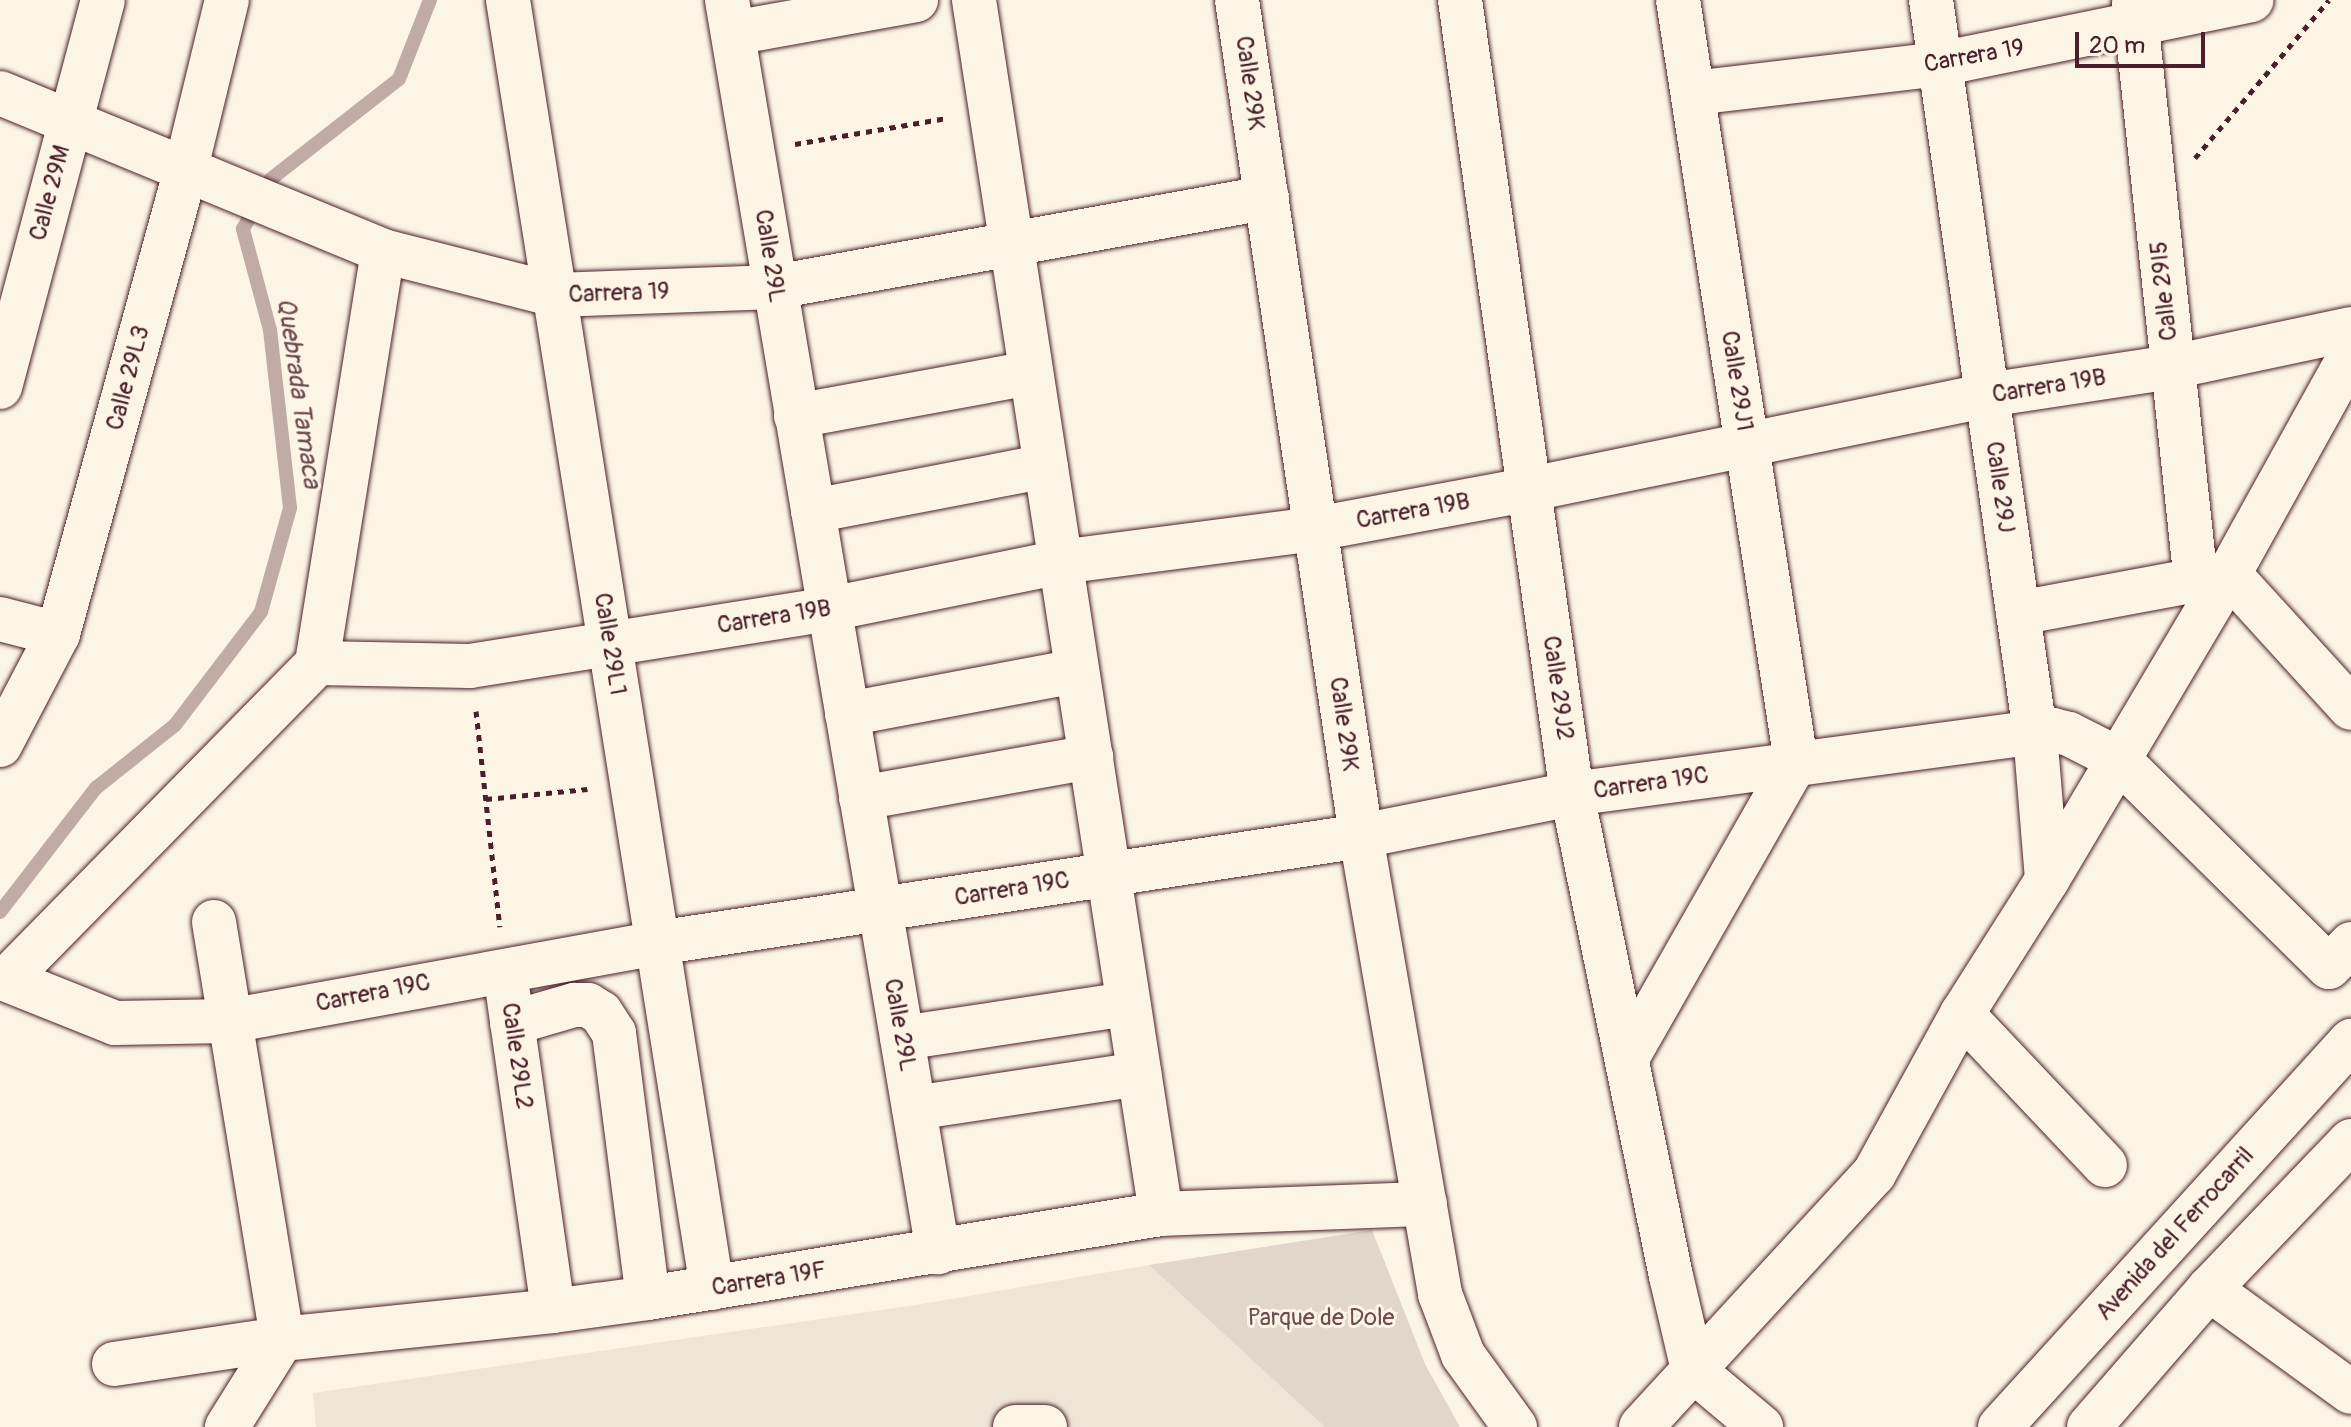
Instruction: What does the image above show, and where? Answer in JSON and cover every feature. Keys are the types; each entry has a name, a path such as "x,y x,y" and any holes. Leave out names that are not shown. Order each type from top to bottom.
{"street":[{"name":"Calle 29M","path":"0,387 103,0"},
{"name":"Calle 29L3","path":"0,745 58,634 205,176 227,0"},
{"name":"Calle 29L1","path":"508,0 712,1288"},
{"path":"730,17 916,0"},
{"path":"974,0 1161,1214"},
{"name":"Calle 29K","path":"1237,0 1361,836 1440,1294 1463,1355 1515,1427"},
{"name":"Calle 29J2","path":"1460,0 1572,794 1693,1370"},
{"name":"Calle 29J1","path":"1678,0 1796,762"},
{"name":"Calle 29J","path":"1931,0 2035,733 2047,880"},
{"name":"Carrera 19","path":"1693,93 1940,64 2137,12 2252,0"},
{"name":"Calle 29I5","path":"2137,12 2172,367 2212,578"},
{"name":"Calle 29L","path":"730,17 938,1252"},
{"name":"Carrera 19","path":"0,93 383,251 555,295 775,287 1267,198"},
{"path":"4,978 317,663 383,251"},
{"name":"Carrera 19B","path":"317,663 470,666 830,609 1060,562 1315,529 1747,446 1987,395 2172,367 2351,329"},
{"path":"1641,1427 1874,1174 1962,1014 2047,880 2118,759 2212,578 2340,404 2351,354"},
{"path":"796,416 1031,373"},
{"path":"813,511 1046,466"},
{"path":"2018,613 2212,578"},
{"path":"2212,578 2351,708"},
{"path":"0,619 58,634"},
{"path":"847,714 1077,671"},
{"name":"Carrera 19C","path":"4,978 115,1023 229,1021 504,968 1361,836 1572,794 2053,730 2069,734 2118,759 2329,967 2351,944"},
{"path":"861,798 1091,757"},
{"path":"1627,1058 1796,762"},
{"path":"214,922 282,1339 227,1427"},
{"name":"Calle 29L2","path":"504,968 553,1311"},
{"path":"902,1038 1128,1004"},
{"path":"512,1023 574,1005 588,1005 601,1013 614,1033 648,1298"},
{"path":"1962,1014 2105,1165"},
{"name":"Avenida del Ferrocarril","path":"2000,1427 2351,1041"},
{"path":"914,1108 1139,1074"},
{"path":"2089,1427 2209,1289 2351,1141"},
{"name":"Carrera 19F","path":"114,1364 282,1339 648,1298 1161,1214 1425,1204"},
{"path":"2209,1289 2351,1392"},
{"path":"1693,1370 1761,1427"},
{"path":"1015,1427 1045,1427"}],"path":[{"path":"2154,206 2329,0"},
{"path":"753,151 991,111"},
{"name":"Calle 29L2","path":"470,666 504,968"},
{"path":"486,799 632,785"}],"shaded area":[{"path":"1149,1265 1325,1427 316,1427 313,1393 922,1304"}],"green space":[{"name":"Parque de Dole","path":"1372,1230 1425,1364 1460,1427 1325,1427 1149,1265"}],"waterway":[{"name":"Quebrada Tamaca","path":"0,912 96,788 175,725 261,612 290,508 270,330 243,229 271,179 399,79 430,0"}]}
